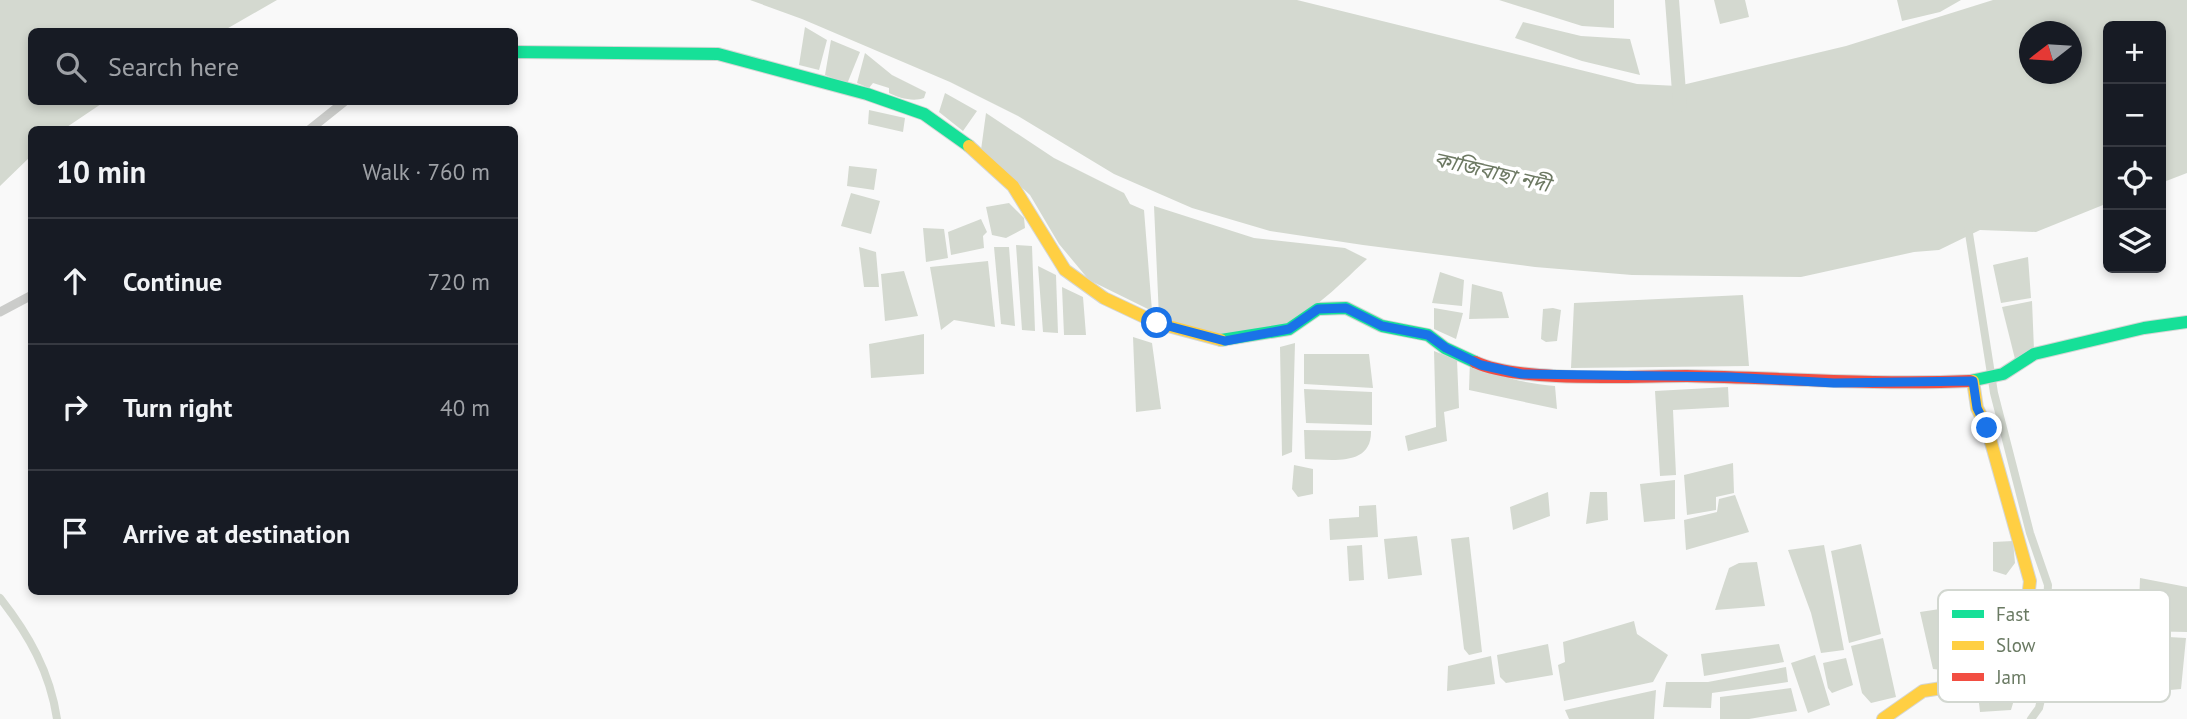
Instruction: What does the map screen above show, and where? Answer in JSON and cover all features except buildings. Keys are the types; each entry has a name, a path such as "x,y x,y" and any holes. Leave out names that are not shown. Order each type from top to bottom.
{"street":[{"path":"518,52 718,54 867,94 924,114 960,138 1013,186 1065,270 1104,298 1157,323 1225,341 1289,329 1318,309 1346,308 1382,326 1428,335 1446,348 1481,365 1522,374 1730,377 1834,383 1979,380 2003,374 2034,355 2144,328 2187,322"},
{"path":"314,126 340,105"},
{"path":"0,312 28,297"},
{"path":"1979,380 1977,408 1987,428 2030,581 2029,590"},
{"path":"1883,719 1923,691 1938,689"}],"water":[{"path":"0,0 277,0 228,28 28,28 28,105 100,105 68,126 28,126 28,159 0,186"},
{"name":"কাজিবাছা নদী","path":"750,0 1297,0 1637,84 1678,86 1846,46 1993,0 2187,0 2187,173 2166,181 2166,21 2103,21 2103,205 2036,232 1980,230 1939,250 1914,252 1801,277 1632,275 1535,267 1270,231 1192,208 1114,174 1018,116 950,82 802,19"},
{"path":"1499,0 1614,0 1614,28 1582,26"},
{"path":"1714,0 1745,0 1749,17 1720,24"},
{"path":"1897,0 1961,0 1940,12 1902,21"},
{"path":"1523,22 1581,36 1630,39 1640,75 1582,61 1515,38"},
{"path":"805,27 827,40 819,70 799,65"},
{"path":"831,40 860,52 847,84 825,75"},
{"path":"865,53 892,75 926,92 924,98 906,99 889,93 889,88 873,83 869,88 857,83"},
{"path":"945,93 977,111 963,131 939,112"},
{"path":"869,110 905,118 903,132 868,124"},
{"path":"986,113 1054,158 1124,193 1130,204 1144,210 1152,311 1089,280 1059,244 1030,195 981,150"},
{"path":"849,166 877,169 874,190 847,186"},
{"path":"851,193 880,201 871,234 841,226"},
{"path":"1009,203 1024,218 1025,228 1006,238 992,235 986,207"},
{"path":"1154,206 1254,238 1345,248 1367,259 1319,302 1286,323 1246,334 1207,331 1159,317"},
{"path":"981,219 987,232 983,236 984,248 951,255 948,232"},
{"path":"923,228 944,229 948,258 926,262"},
{"path":"1016,245 1032,246 1035,331 1022,330"},
{"path":"859,247 876,252 879,287 864,287"},
{"path":"994,247 1009,247 1015,326 1001,324"},
{"path":"2028,257 2031,298 2001,303 1993,265"},
{"path":"988,261 995,327 954,320 941,330 930,267"},
{"path":"1038,266 1056,275 1058,333 1043,332"},
{"path":"904,271 918,316 885,321 881,274"},
{"path":"1440,272 1464,280 1462,306 1432,303"},
{"path":"1472,284 1502,292 1509,318 1469,319"},
{"path":"1062,287 1083,297 1086,335 1064,335"},
{"path":"1743,295 1749,366 1571,368 1574,303"},
{"path":"2032,301 2034,350 2015,359 2002,307"},
{"path":"1434,308 1463,313 1456,339 1434,329"},
{"path":"1543,309 1561,310 1557,341 1546,342 1541,339"},
{"path":"924,334 924,374 871,378 869,344"},
{"path":"1133,337 1152,343 1161,409 1136,412"},
{"path":"1295,343 1292,452 1282,456 1280,347"},
{"path":"1434,351 1457,360 1459,408 1444,412 1447,441 1408,451 1405,436 1436,427"},
{"path":"1304,354 1369,354 1373,388 1304,384"},
{"path":"1470,360 1511,379 1555,386 1557,409 1469,390"},
{"path":"1728,387 1729,407 1673,410 1676,475 1660,476 1655,391"},
{"path":"1304,389 1372,392 1372,425 1306,423"},
{"path":"1304,430 1371,431 1369,443 1357,456 1325,460 1305,459"},
{"path":"1733,463 1734,493 1716,497 1716,510 1687,515 1684,475"},
{"path":"1294,465 1313,469 1313,494 1298,497 1292,489"},
{"path":"1675,480 1675,519 1644,522 1640,484"},
{"path":"1548,492 1550,516 1513,530 1510,507"},
{"path":"1590,492 1607,492 1608,520 1586,524"},
{"path":"1735,495 1749,532 1686,550 1684,520 1717,512 1719,499"},
{"path":"1376,505 1378,537 1330,540 1329,519 1359,517 1359,506"},
{"path":"1417,536 1422,575 1388,579 1384,539"},
{"path":"1469,537 1482,652 1469,655 1464,649 1451,539"},
{"path":"2013,541 2015,563 2006,575 1993,571 1993,542"},
{"path":"1861,544 1881,634 1849,643 1831,551"},
{"path":"1362,545 1364,580 1349,581 1347,546"},
{"path":"1824,545 1844,650 1821,653 1811,613 1788,550"},
{"path":"1757,562 1765,606 1715,610 1729,568 1739,563"},
{"path":"2140,578 2187,587 2187,632 2170,632 2170,590 2140,590"},
{"path":"1938,609 1938,670 1933,669 1920,612"},
{"path":"1634,621 1637,634 1668,655 1653,682 1564,701 1558,665 1565,662 1563,642"},
{"path":"2170,637 2186,638 2181,689 2170,690"},
{"path":"1883,638 1896,697 1871,703 1862,693 1851,646"},
{"path":"1548,644 1553,675 1506,683 1500,677 1497,655"},
{"path":"1779,644 1784,662 1704,676 1701,654"},
{"path":"1815,655 1830,705 1808,713 1791,663"},
{"path":"1491,656 1495,684 1447,691 1448,666"},
{"path":"1846,658 1853,685 1832,693 1828,688 1823,663"},
{"path":"1786,667 1788,682 1712,693 1711,708 1663,707 1666,682 1708,682"},
{"path":"1791,688 1797,711 1749,719 1720,719 1720,697"},
{"path":"1656,690 1654,719 1569,719 1565,710"},
{"path":"1979,702 2013,702 2011,710 1980,712"}],"waterway":[{"path":"1672,0 1680,105"},
{"path":"1968,227 1994,393 2030,533 2048,590"},
{"path":"0,598 37,655 49,685 57,719"},
{"path":"2031,719 2040,702"}],"traffic: fast":[{"path":"518,52 718,54 867,94 924,114 969,146"},
{"path":"1221,340 1289,329 1318,309 1346,308 1382,326 1428,335 1445,348 1475,362"},
{"path":"1970,381 2003,374 2034,354 2144,328 2187,322"}],"traffic: slow":[{"path":"969,146 1013,186 1065,270 1104,298 1157,323 1221,340"},
{"path":"1973,381 1977,408 1987,428 2030,581 2029,590"},
{"path":"1883,719 1923,691 1938,689"}],"traffic: jam":[{"path":"1475,362 1495,369 1548,376 1687,376 1864,382 1970,381"}],"route":[{"path":"1157,323 1225,341 1289,329 1318,309 1346,308 1382,326 1428,335 1446,348 1481,365 1522,374 1730,377 1834,383 1973,381 1977,408 1987,428"}]}
